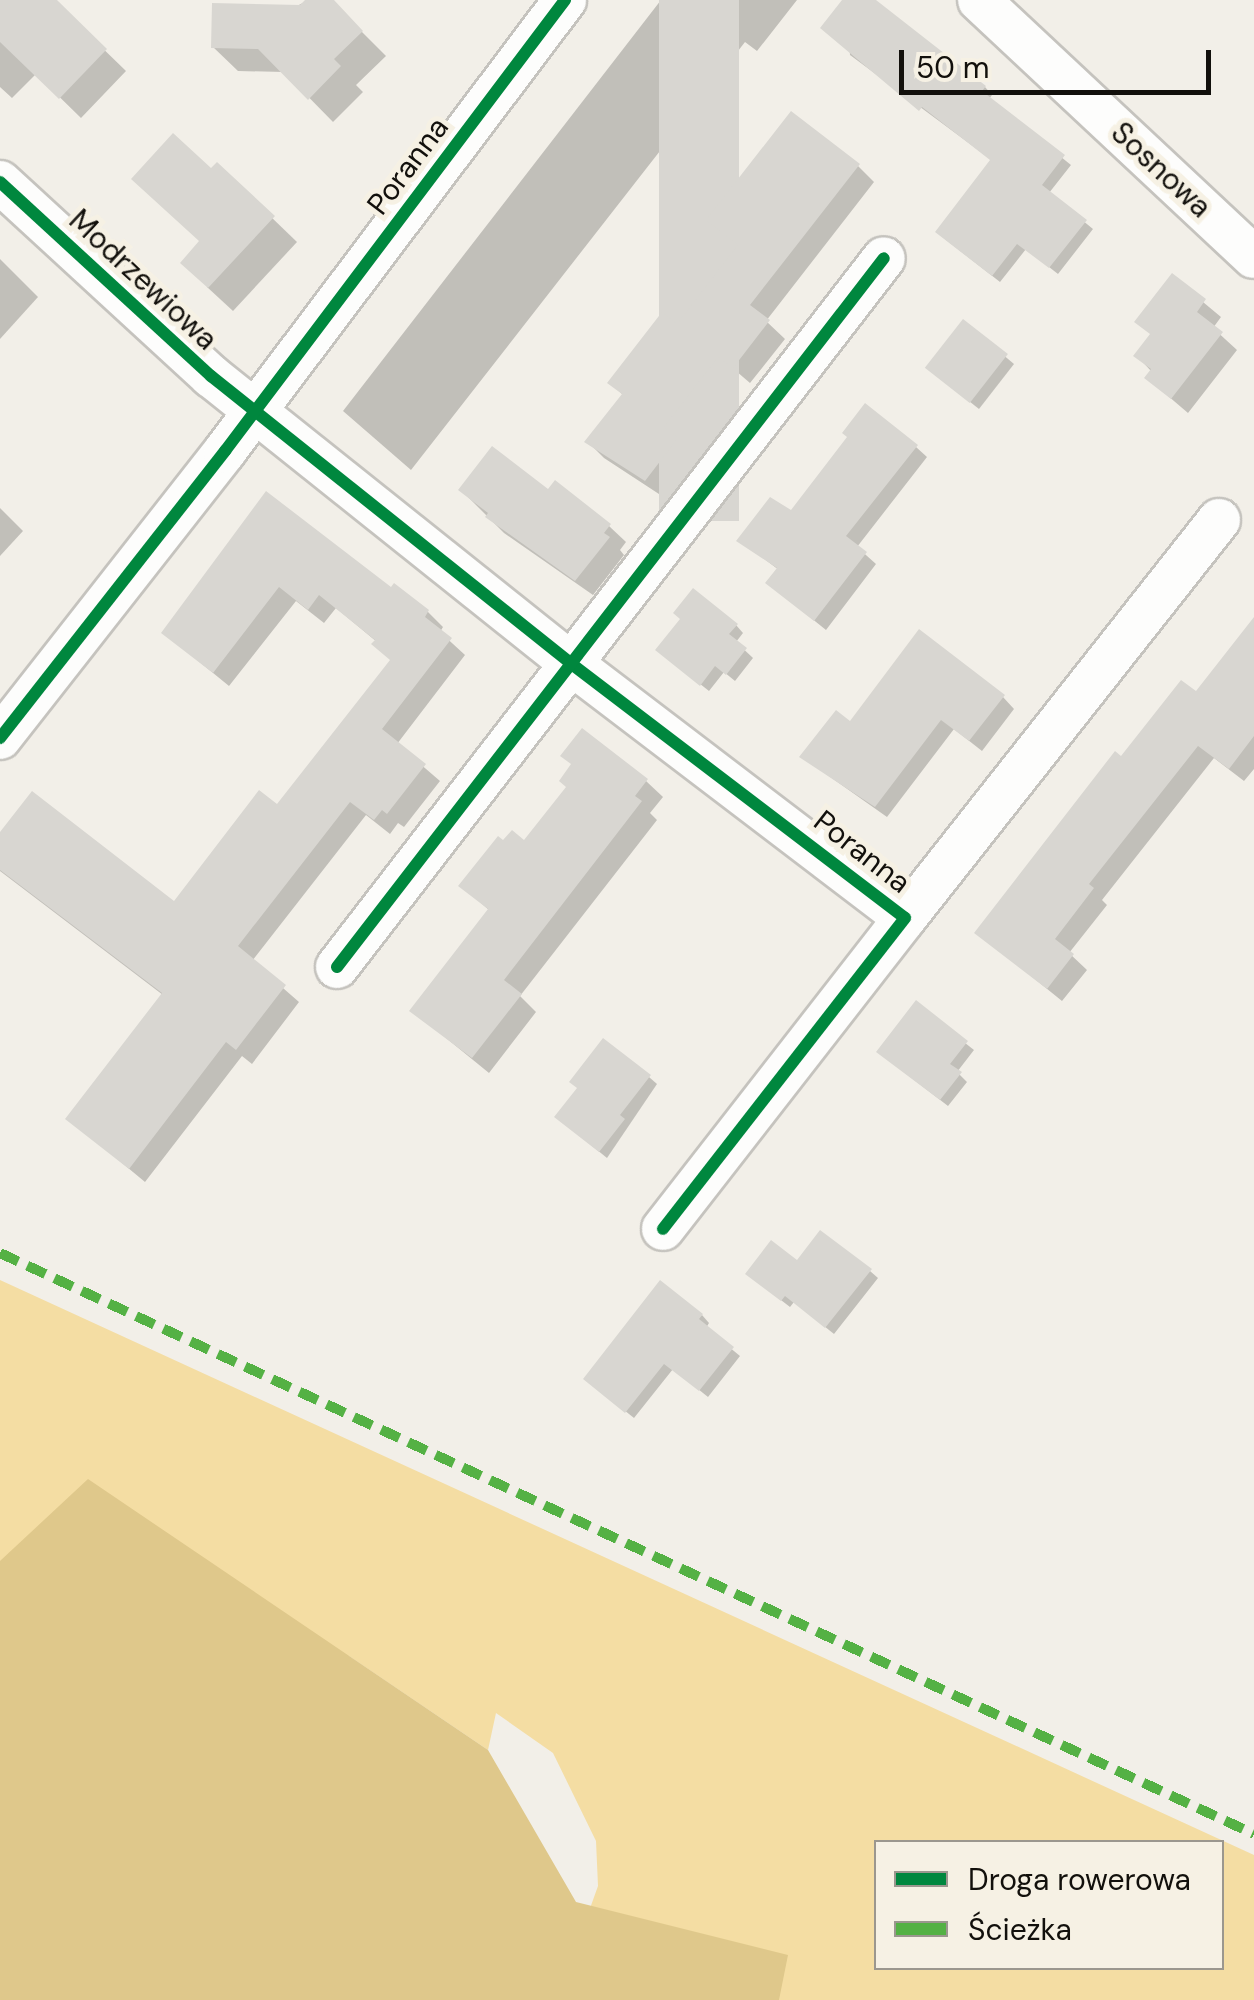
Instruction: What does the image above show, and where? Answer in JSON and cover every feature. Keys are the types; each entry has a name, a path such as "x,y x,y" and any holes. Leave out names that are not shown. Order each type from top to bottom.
{"street":[{"name":"Poranna","path":"0,738 256,411 565,0"},
{"name":"Sosnowa","path":"980,0 1254,257"},
{"name":"Modrzewiowa","path":"0,182 211,376 256,411"},
{"path":"337,966 884,258"},
{"name":"Poranna","path":"256,411 569,662 905,918"},
{"name":"Poranna","path":"663,1229 1218,520"}],"shaded area":[{"path":"0,1280 1221,1840 874,1840 874,1970 1224,1970 1224,1841 1254,1855 1254,2000 545,2000 569,1967 598,1886 596,1841 553,1753 496,1713 488,1750 349,1656 0,1589"},
{"path":"88,1479 488,1750 576,1902 788,1955 779,2000 0,2000 0,1561"}],"building":[{"path":"0,0 57,0 107,49 59,99 0,42"},
{"path":"305,0 334,0 363,31 334,59 341,66 308,100 258,49 211,48 212,3 300,5"},
{"path":"659,0 739,0 739,521 659,521"},
{"path":"842,0 876,0 986,86 982,91 1065,155 1042,185 1087,220 1049,268 1017,244 992,276 935,232 990,160 922,107 919,111 820,28"},
{"path":"791,111 860,164 750,305 770,320 733,368 718,357 664,427 678,438 645,481 584,442 622,394 607,383 662,312 677,324 738,245 706,220"},
{"path":"173,133 211,168 217,162 275,216 208,288 180,263 199,241 131,179"},
{"path":"1172,273 1206,299 1197,312 1223,332 1171,399 1144,378 1151,369 1133,356 1150,334 1134,322"},
{"path":"963,319 1008,354 970,403 925,368"},
{"path":"865,403 918,445 846,536 867,552 814,621 765,583 777,568 736,541 770,497 791,510 847,437 842,433"},
{"path":"492,446 548,489 555,480 611,524 604,533 610,537 575,581 485,517 488,513 458,490"},
{"path":"266,491 391,587 394,583 429,610 425,617 452,638 382,729 426,764 387,814 382,810 374,820 350,802 238,946 286,985 236,1050 226,1042 129,1169 65,1119 162,993 0,870 0,832 32,791 174,901 259,790 277,804 390,660 371,644 375,640 319,595 308,610 279,587 213,673 161,633"},
{"path":"693,588 738,624 729,634 747,648 726,675 715,666 700,686 655,650 680,619 673,613"},
{"path":"1254,617 1254,736 1229,769 1198,746 1089,884 1094,888 1055,939 1074,954 1047,989 974,933 1115,751 1121,756 1181,680 1196,691"},
{"path":"919,629 1005,695 969,741 941,720 875,807 799,757 836,710 850,721"},
{"path":"582,728 648,779 635,796 642,801 504,980 522,994 472,1058 409,1011 488,909 458,886 498,836 503,840 512,830 524,840 566,787 559,781 571,764 560,756"},
{"path":"916,1000 968,1041 950,1064 962,1072 940,1100 876,1052"},
{"path":"603,1038 651,1075 620,1115 625,1119 599,1152 554,1117 577,1088 569,1082"},
{"path":"820,1230 872,1269 825,1328 785,1296 781,1301 745,1274 771,1240 797,1260"},
{"path":"660,1280 703,1314 699,1319 734,1347 699,1391 664,1364 625,1413 583,1379"}],"marked path":[{"path":"0,1253 1254,1834"}],"cycle path":[{"path":"0,738 225,451 565,0"},
{"path":"0,182 211,376 569,662 905,918 663,1229"},
{"path":"337,967 884,258"}]}
